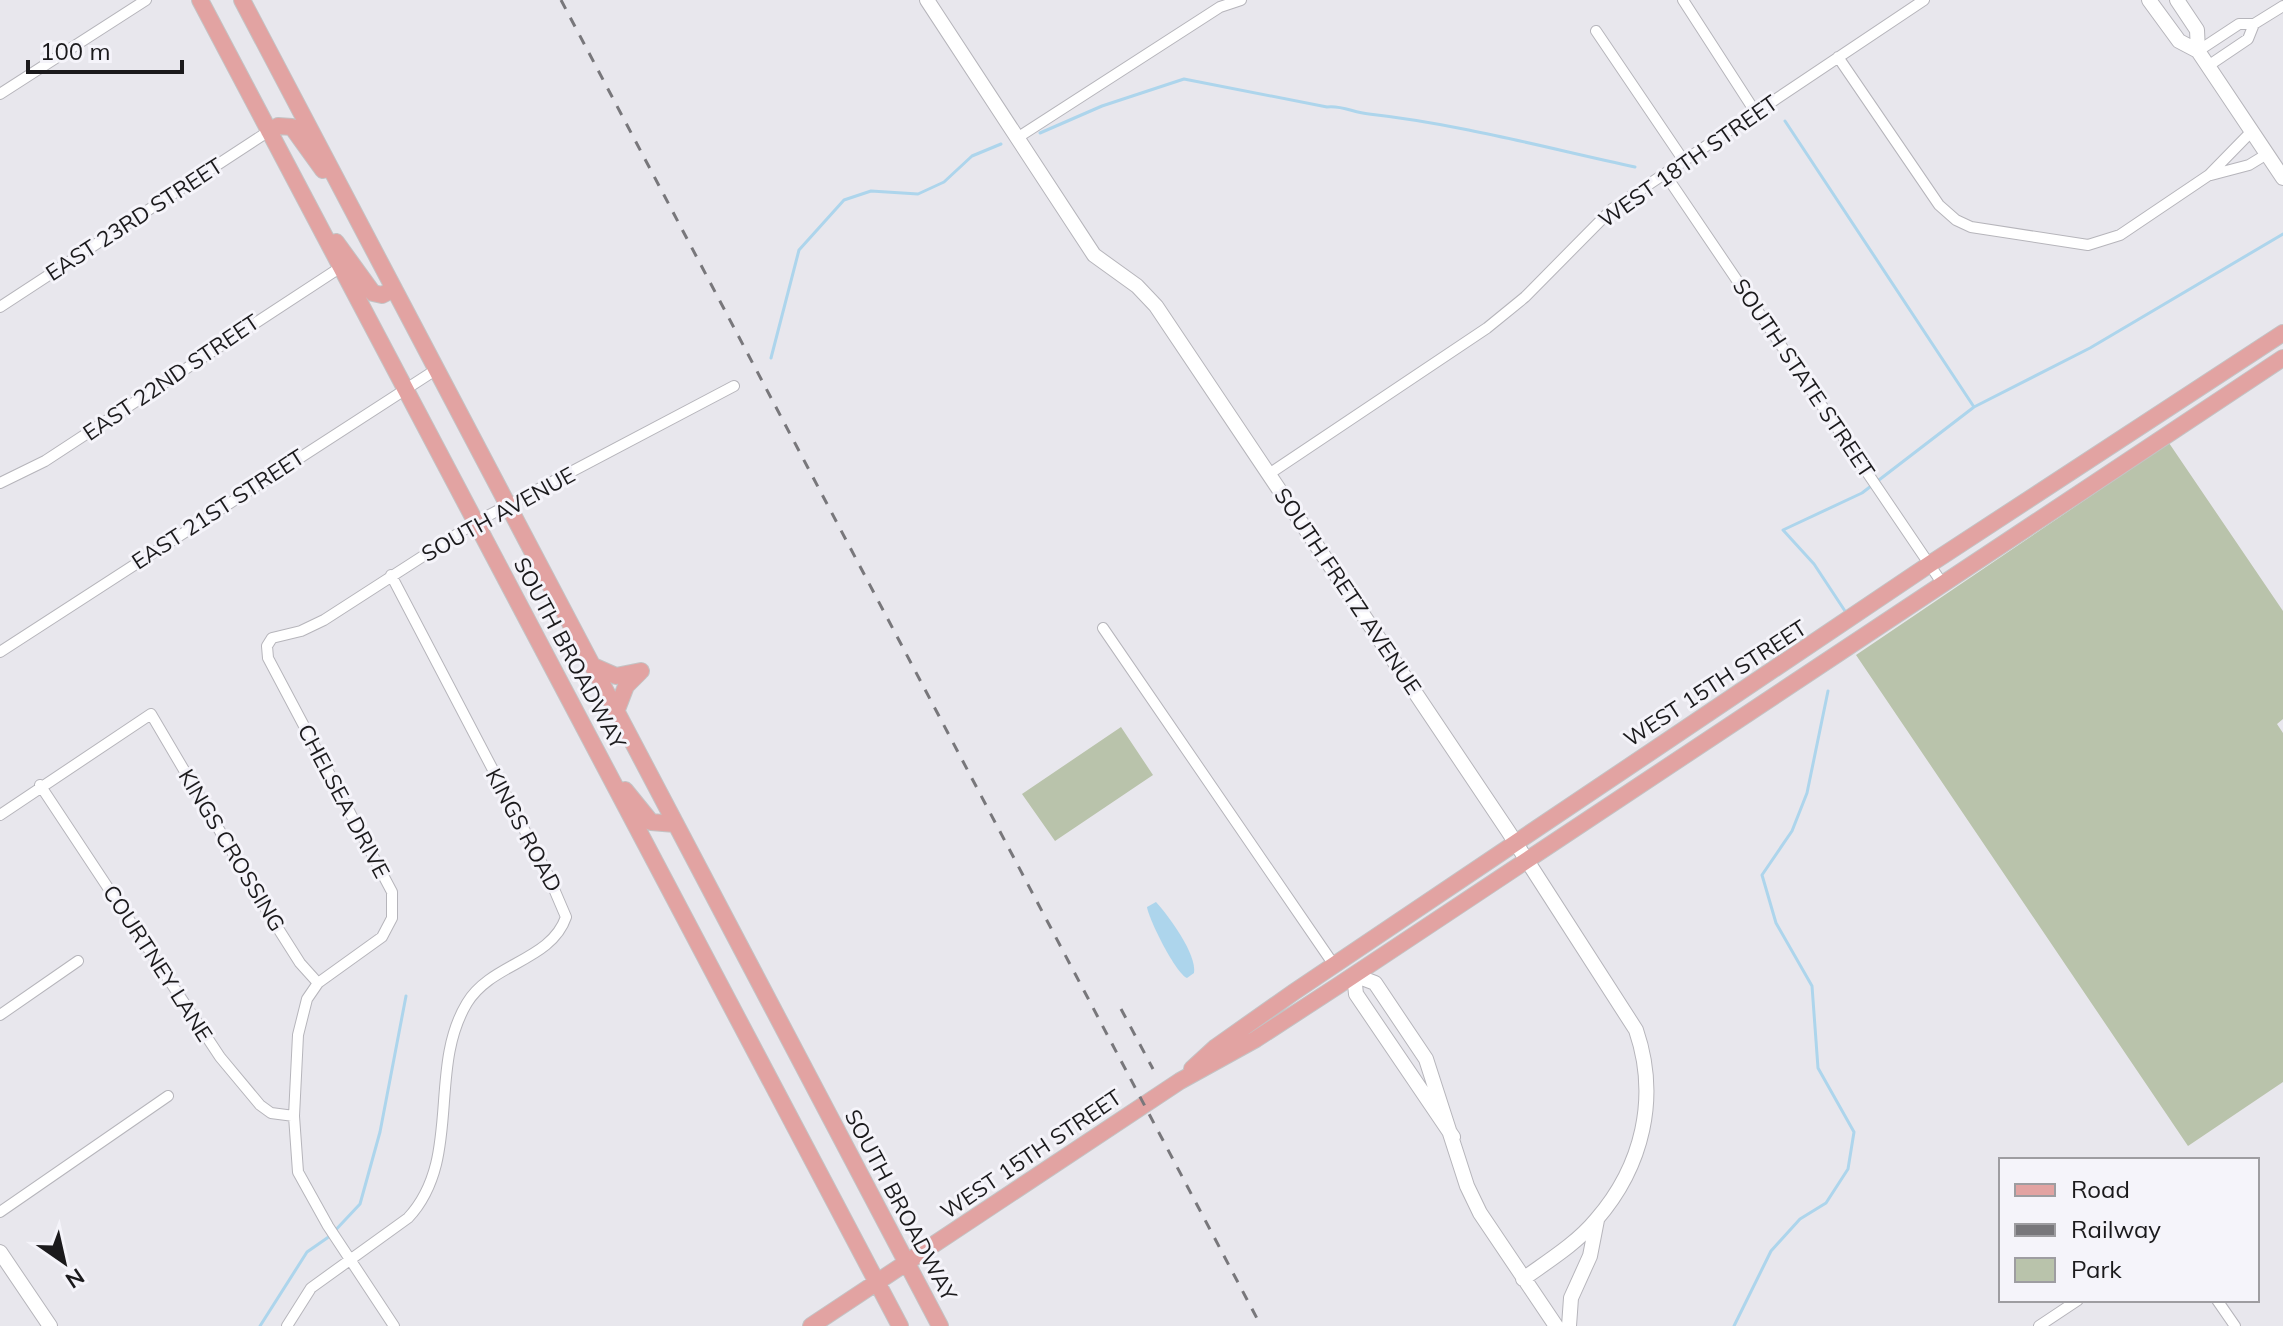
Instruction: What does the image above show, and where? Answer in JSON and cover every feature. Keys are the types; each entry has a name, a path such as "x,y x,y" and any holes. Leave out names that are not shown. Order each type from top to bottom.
{"main road":[{"name":"SOUTH BROADWAY","path":"200,0 900,1326"},
{"name":"SOUTH BROADWAY","path":"242,0 940,1326"},
{"path":"269,131 278,126 292,127 305,148 340,189"},
{"path":"313,215 373,293 382,295 394,289"},
{"name":"WEST 15TH STREET","path":"1180,1081 1216,1047 1334,965 1930,564 2283,333"},
{"name":"WEST 15TH STREET","path":"811,1326 1180,1081 1256,1039 1354,975 2283,358"},
{"path":"591,665 608,675 641,671 626,686 616,712"},
{"path":"607,771 651,822 675,824"},
{"path":"1334,965 1354,975"}],"street":[{"path":"0,94 146,0"},
{"name":"SOUTH FRETZ AVENUE","path":"927,0 1094,255 1137,286 1156,306 1629,1013 1646,1059 1648,1106 1634,1158 1597,1220 1576,1241 1523,1279"},
{"path":"1017,138 1220,7 1241,0"},
{"path":"1683,0 1756,113"},
{"name":"WEST 18TH STREET","path":"1269,474 1487,328 1525,297 1594,225 1924,0"},
{"path":"2149,0 2179,41 2198,51 2283,178"},
{"path":"2177,0 2197,30 2198,51"},
{"path":"2198,51 2239,24 2254,24 2283,6"},
{"path":"2208,66 2248,39 2254,24"},
{"path":"1596,31 1684,161"},
{"path":"1838,57 1939,205 1956,220 1971,227 2088,245 2104,242 2120,235 2209,175 2252,131"},
{"name":"EAST 23RD STREET","path":"0,307 269,131"},
{"path":"2209,175 2249,165 2267,154"},
{"name":"SOUTH STATE STREET","path":"1665,174 1942,583"},
{"name":"EAST 22ND STREET","path":"0,483 45,461 341,267"},
{"name":"EAST 21ST STREET","path":"0,652 437,369"},
{"name":"SOUTH AVENUE","path":"267,646 272,638 301,631 324,620 476,522 734,386"},
{"name":"KINGS ROAD","path":"287,1326 311,1288 408,1218 421,1204 438,1159 453,1038 467,1002 491,977 548,945 560,934 566,917 555,889 391,575"},
{"path":"1103,628 1334,965"},
{"name":"CHELSEA DRIVE","path":"267,646 268,658 392,892 392,918 382,937 318,983 300,1015 294,1116 298,1172 349,1260 394,1326"},
{"name":"KINGS CROSSING","path":"40,785 151,714 267,911 300,963 318,983"},
{"path":"0,815 40,785"},
{"name":"COURTNEY LANE","path":"40,785 220,1057 260,1105 271,1113 294,1116"},
{"path":"0,1015 78,961"},
{"path":"1453,1137 1356,994 1354,975 1375,983 1426,1059 1453,1137 1467,1186 1480,1213 1556,1326"},
{"path":"0,1212 168,1096"},
{"name":"SOUTH FRETZ AVENUE","path":"1569,1326 1571,1298 1590,1256 1597,1220"},
{"path":"0,1252 50,1326"},
{"path":"2039,1326 2075,1302"},
{"path":"2218,1302 2235,1326"}],"green space":[{"path":"2169,443 2283,611 2283,719 2277,724 2283,733 2283,1082 2188,1146 1856,655"},
{"path":"1121,727 1153,775 1055,841 1022,794"}],"water":[{"path":"1156,902 1174,925 1191,956 1194,973 1187,978 1170,957 1153,923 1147,907"}],"waterway":[{"path":"1040,133 1102,106 1184,79 1327,107 1470,130 1635,167"},
{"path":"1785,121 1974,407"},
{"path":"771,358 799,250 844,200 871,191 918,194 944,182 972,156 1001,144"},
{"path":"1845,611 1814,564 1783,530 1862,493 1974,407 2090,348 2283,234"},
{"path":"1734,1326 1771,1251 1800,1219 1826,1203 1848,1169 1854,1132 1818,1068 1812,986 1776,923 1762,875 1792,831 1807,793 1828,691"},
{"path":"260,1326 307,1252 330,1236 360,1204 380,1132 406,996"}],"railway":[{"path":"561,0 1261,1326"},
{"path":"1121,1009 1153,1069"}]}
